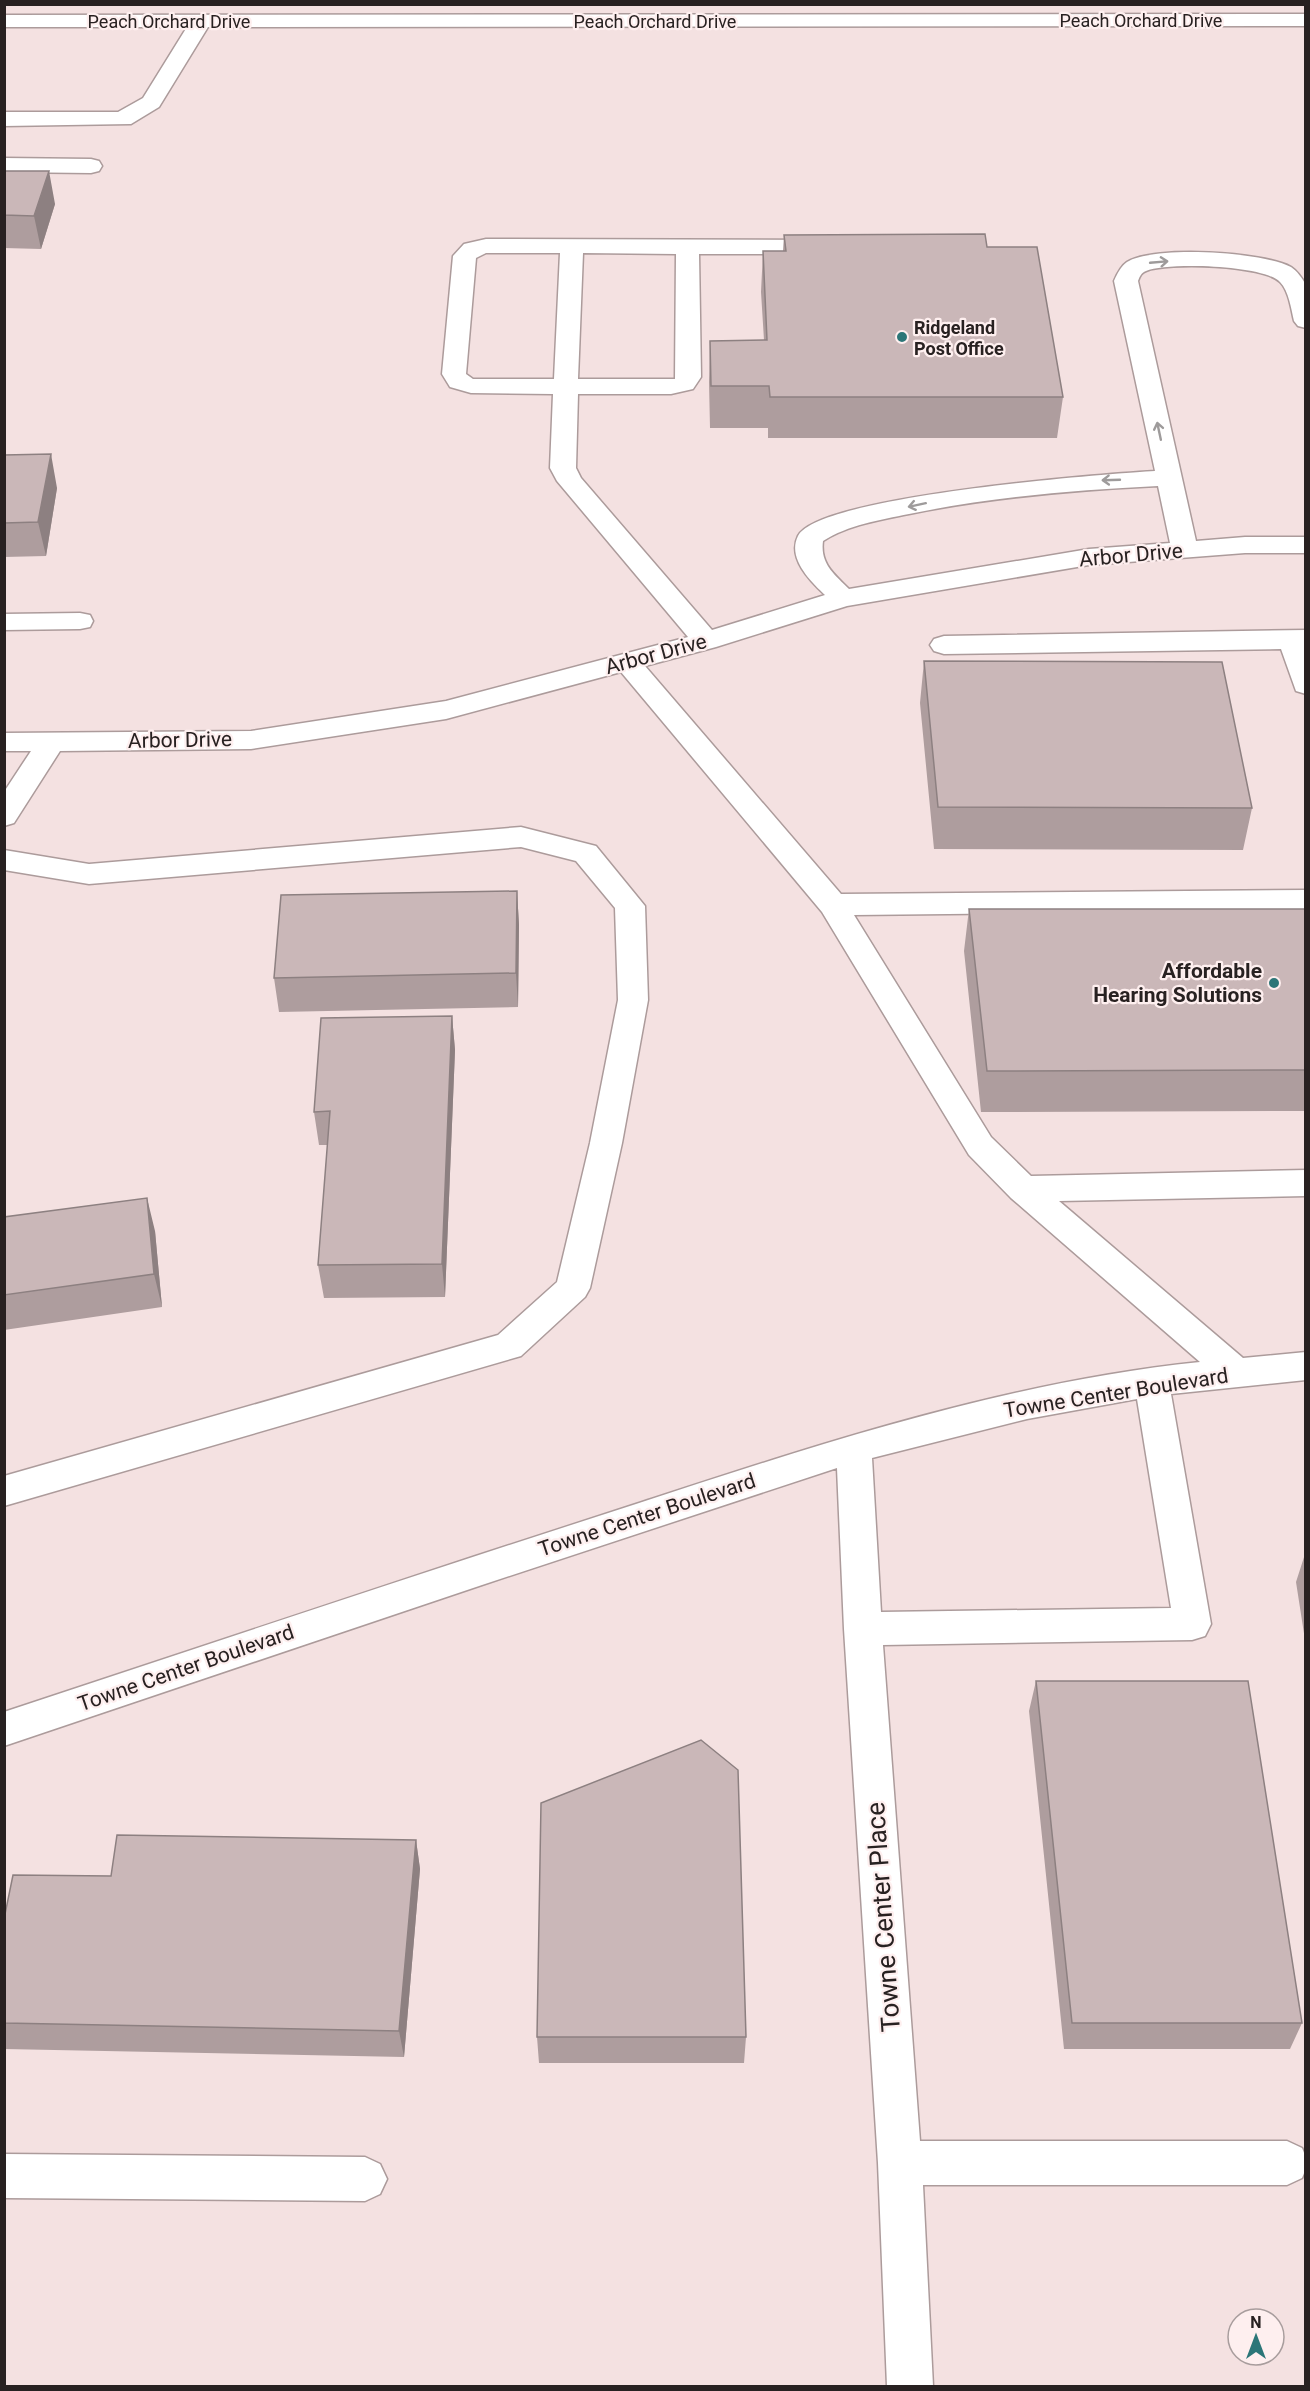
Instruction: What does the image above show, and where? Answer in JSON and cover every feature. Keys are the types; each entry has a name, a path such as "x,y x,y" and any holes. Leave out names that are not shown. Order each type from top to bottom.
{"street":[{"name":"Peach Orchard Drive","path":"4,21 1305,20"},
{"path":"4,119 123,119 151,102 201,21"},
{"path":"4,165 92,166"},
{"path":"687,248 689,377 684,384 671,387 471,386 459,382 454,374 465,256 472,249 486,246 854,248"},
{"path":"572,246 563,468 570,481 706,641"},
{"path":"1185,550 1126,281 1129,272 1139,265 1159,261 1241,261 1264,265 1284,272 1296,288 1305,321"},
{"path":"843,598 811,565 806,552 810,538 840,522 922,503 1083,481 1169,478"},
{"name":"Arbor Drive","path":"4,742 251,740 446,710 706,641 843,598 1089,556 1245,545 1305,545"},
{"path":"4,622 80,621"},
{"path":"944,645 1299,640 1305,685"},
{"path":"627,662 833,905 980,1146 1023,1189 1236,1373"},
{"path":"4,816 51,742"},
{"path":"4,860 89,874 520,837 586,853 630,906 633,1000 606,1143 573,1288 509,1346 4,1491"},
{"path":"833,905 1305,900"},
{"path":"1023,1189 1305,1183"},
{"name":"Towne Center Boulevard","path":"4,1729 854,1448 1027,1405 1152,1384 1305,1366"},
{"path":"862,1629 1192,1624 1152,1384"},
{"name":"Towne Center Place","path":"854,1448 862,1629 900,2163 910,2386"},
{"path":"900,2163 1287,2163"},
{"path":"4,2176 365,2179"}],"building":[{"path":"4,171 49,171 34,216 4,215"},
{"name":"Ridgeland Post Office","path":"985,234 987,247 1037,247 1063,397 770,397 769,386 711,386 710,341 767,340 763,251 786,251 784,235"},
{"path":"51,454 38,522 4,523 4,455"},
{"path":"924,661 1222,662 1252,808 938,807"},
{"path":"517,891 516,973 274,978 281,895"},
{"path":"969,909 1305,909 1305,1070 987,1071"},
{"path":"452,1016 442,1264 318,1265 330,1111 314,1112 321,1018"},
{"path":"147,1198 154,1274 4,1295 4,1217"},
{"path":"1036,1681 1248,1681 1302,2023 1072,2023"},
{"path":"701,1740 738,1770 746,2037 537,2037 541,1803"},
{"path":"117,1835 416,1840 399,2031 4,2023 4,1919 13,1875 111,1876"}],"place":[{"name":"Ridgeland Post Office","path":"902,337"},
{"name":"Affordable Hearing Solutions","path":"1274,983"}]}
